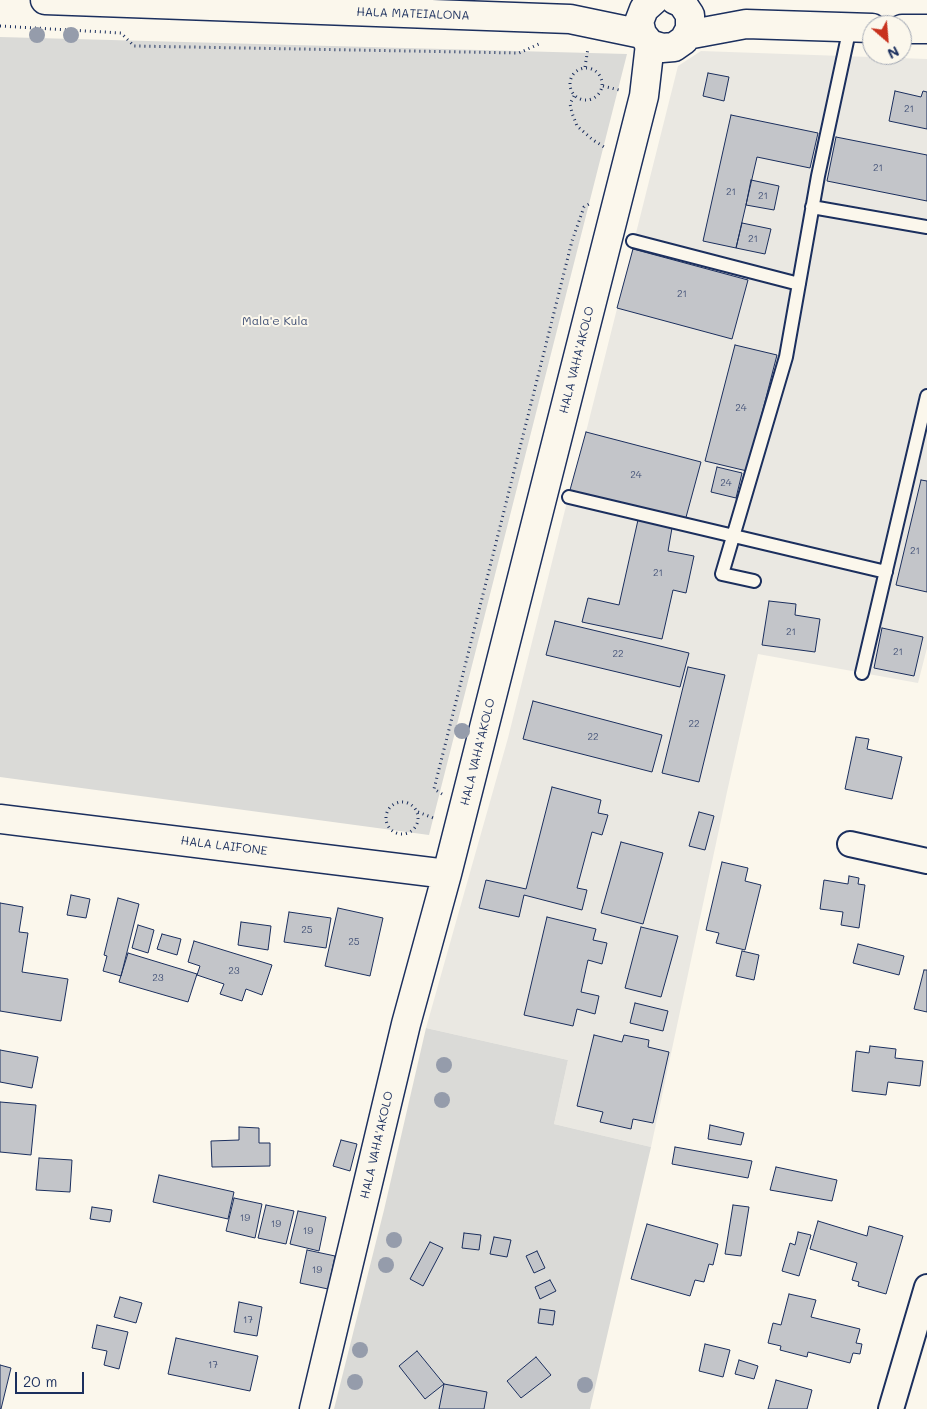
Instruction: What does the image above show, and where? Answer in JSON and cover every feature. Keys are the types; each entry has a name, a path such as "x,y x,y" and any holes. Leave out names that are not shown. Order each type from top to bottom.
{"main road":[{"name":"HALA MATEIALONA","path":"45,0 446,7 570,19 668,18 746,24 861,28"},
{"name":"HALA VAHA'AKOLO","path":"314,1409 406,1024 447,874 634,94 668,18"},
{"path":"912,29 927,30"},
{"name":"HALA LAIFONE","path":"0,819 447,874"}],"street":[{"path":"850,844 927,861"},
{"path":"891,1409 927,1287"}],"lane":[{"path":"754,581 722,574 786,357 812,207 861,28"},
{"path":"812,207 927,227"},
{"path":"633,241 799,284"},
{"path":"862,673 927,396"},
{"path":"569,497 886,572"}],"path":[{"path":"0,26 121,32 134,46 519,53 544,43"},
{"path":"585,68 588,46 596,47"},
{"path":"585,68 592,68 598,73 602,79 603,86 600,94 595,99 588,101 580,100 574,96 570,89 572,75 578,70 585,68"},
{"path":"603,86 634,94"},
{"path":"574,96 570,104 577,126 610,151"},
{"path":"446,796 434,789 572,241 584,207 598,198"},
{"path":"418,812 419,820 411,832 397,834 386,824 388,809 393,804 400,802 408,802 418,812 440,820"}],"shaded area":[{"path":"701,51 862,57 862,65 912,65 912,58 927,59 927,648 918,683 758,654 651,1147 554,1124 568,1060 426,1028 508,738 678,66"}],"green space":[{"name":"Mala'e Kula","path":"0,37 627,54 429,835 0,777"},
{"path":"426,1028 568,1060 554,1124 651,1147 590,1409 334,1409 384,1210"}],"building":[{"path":"708,73 729,77 724,101 703,96"},
{"path":"895,91 921,97 923,91 927,92 927,129 889,121"},
{"path":"731,115 818,133 810,168 757,157 736,248 703,241"},
{"path":"836,137 927,155 927,201 827,181"},
{"path":"751,180 779,186 774,210 746,205"},
{"path":"742,223 771,229 765,254 736,248"},
{"path":"633,249 748,280 732,339 617,308"},
{"path":"735,345 777,355 747,471 705,461"},
{"path":"586,432 701,462 685,521 570,490"},
{"path":"717,467 742,473 736,498 711,492"},
{"path":"921,480 927,481 927,592 896,585"},
{"path":"638,520 672,528 668,551 694,556 686,593 673,590 662,639 582,622 588,598 619,605"},
{"path":"769,601 796,604 795,615 820,619 815,652 762,645"},
{"path":"555,621 689,653 680,687 546,655"},
{"path":"882,628 923,637 914,676 874,668"},
{"path":"688,667 725,675 699,782 662,773"},
{"path":"533,701 662,735 652,772 523,739"},
{"path":"856,737 869,739 867,749 902,757 892,799 845,789"},
{"path":"552,787 601,800 598,813 608,815 602,835 592,832 577,888 587,890 582,910 524,895 519,917 479,908 486,880 526,889"},
{"path":"699,812 714,816 705,850 689,846"},
{"path":"621,842 663,853 643,924 601,913"},
{"path":"722,862 748,868 745,881 761,885 745,950 716,943 719,933 706,930"},
{"path":"849,876 859,878 858,884 865,885 859,928 841,925 843,912 820,909 824,880 848,884"},
{"path":"71,895 90,899 86,918 67,915"},
{"path":"118,898 139,904 121,976 103,971 107,956 104,955"},
{"path":"0,903 23,907 19,932 28,933 22,972 68,979 61,1021 0,1011"},
{"path":"338,908 383,918 370,976 325,966"},
{"path":"289,912 331,918 326,948 284,942"},
{"path":"547,917 596,929 593,940 607,943 602,964 588,960 581,992 599,996 595,1014 577,1009 573,1026 524,1015"},
{"path":"241,922 271,926 268,950 238,945"},
{"path":"138,925 154,930 148,953 132,948"},
{"path":"641,927 678,936 661,997 625,988"},
{"path":"162,934 181,939 177,955 157,949"},
{"path":"194,941 272,965 262,995 246,989 242,1001 220,994 224,984 197,975 200,966 188,962"},
{"path":"858,944 904,956 899,975 853,963"},
{"path":"742,951 759,955 754,980 736,976"},
{"path":"128,953 197,974 188,1002 119,982"},
{"path":"924,970 927,970 927,1012 914,1009"},
{"path":"635,1003 668,1011 663,1031 630,1023"},
{"path":"594,1035 622,1042 624,1035 649,1040 648,1047 669,1052 653,1123 633,1119 631,1129 600,1122 603,1112 577,1106"},
{"path":"870,1046 896,1049 895,1058 923,1061 920,1086 888,1082 886,1095 852,1091 856,1051 869,1053"},
{"path":"0,1050 38,1057 32,1088 0,1082"},
{"path":"0,1102 36,1105 31,1155 0,1152"},
{"path":"710,1125 744,1133 741,1145 708,1139"},
{"path":"239,1127 259,1128 259,1143 270,1143 270,1166 212,1167 211,1141 239,1140"},
{"path":"341,1140 357,1144 350,1171 333,1166"},
{"path":"675,1147 752,1161 748,1178 672,1164"},
{"path":"39,1158 72,1160 70,1192 36,1190"},
{"path":"776,1167 837,1180 832,1201 770,1190"},
{"path":"159,1175 234,1192 228,1219 153,1202"},
{"path":"234,1198 262,1204 255,1238 226,1231"},
{"path":"266,1205 294,1211 286,1244 258,1238"},
{"path":"733,1205 749,1207 741,1256 725,1254"},
{"path":"92,1207 112,1210 110,1222 90,1219"},
{"path":"298,1211 326,1217 319,1251 290,1244"},
{"path":"818,1221 867,1236 869,1226 903,1236 886,1294 858,1286 859,1282 852,1280 857,1263 810,1249"},
{"path":"647,1224 718,1244 713,1265 709,1264 704,1282 695,1280 690,1296 631,1279"},
{"path":"798,1232 811,1235 799,1276 782,1271 790,1243 795,1245"},
{"path":"464,1233 481,1235 479,1250 462,1248"},
{"path":"494,1237 511,1240 507,1257 490,1254"},
{"path":"430,1242 443,1248 423,1286 410,1279"},
{"path":"307,1250 335,1256 328,1289 300,1283"},
{"path":"537,1251 545,1268 534,1273 526,1256"},
{"path":"550,1280 556,1291 540,1299 535,1287"},
{"path":"789,1294 816,1300 811,1317 860,1329 856,1343 862,1344 860,1354 853,1353 850,1363 808,1352 807,1357 780,1350 781,1346 768,1343 773,1323 781,1325"},
{"path":"120,1297 142,1303 136,1323 114,1317"},
{"path":"239,1302 262,1307 257,1336 234,1332"},
{"path":"540,1309 555,1311 553,1325 538,1323"},
{"path":"97,1325 128,1332 119,1369 104,1365 107,1351 92,1348"},
{"path":"176,1338 258,1356 250,1391 168,1374"},
{"path":"705,1344 730,1350 723,1377 699,1371"},
{"path":"417,1351 444,1384 425,1399 399,1366"},
{"path":"536,1357 551,1375 521,1398 507,1381"},
{"path":"739,1360 758,1366 754,1379 735,1374"},
{"path":"0,1365 11,1368 1,1409 0,1409"},
{"path":"776,1380 812,1390 807,1409 768,1409"},
{"path":"444,1384 487,1392 484,1409 439,1409"}]}
